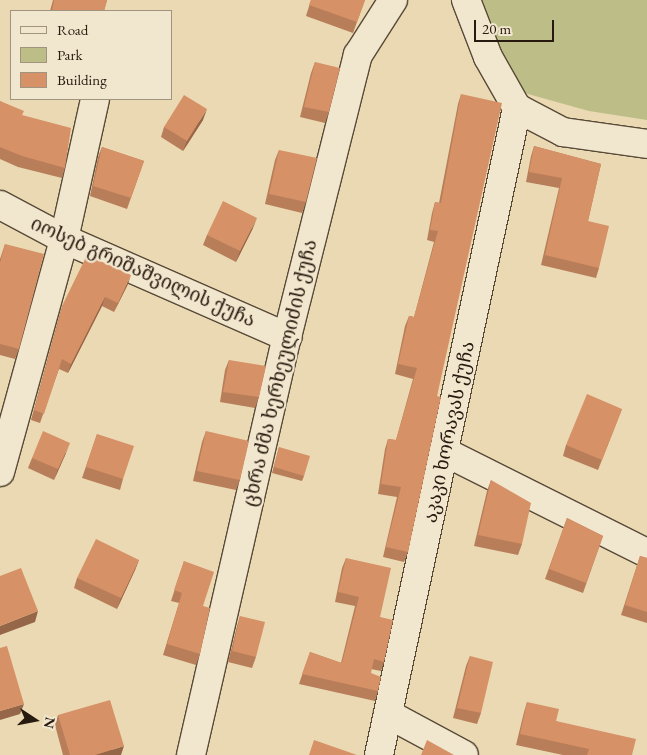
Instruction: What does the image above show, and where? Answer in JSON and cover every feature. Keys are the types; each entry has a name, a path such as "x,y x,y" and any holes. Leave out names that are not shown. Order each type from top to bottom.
{"street":[{"name":"ცხრა ძმა ხერხეულიძის ქუჩა","path":"191,755 287,336 358,55 393,0"},
{"path":"466,0 488,57 517,108 563,132 647,144"},
{"path":"0,472 64,238 94,100"},
{"name":"აკაკი ხორავას ქუჩა","path":"379,755 517,108"},
{"name":"იოსებ გრიშაშვილის ქუჩა","path":"0,206 64,238 287,336"},
{"path":"445,452 647,553"},
{"path":"388,714 464,755"}],"green space":[{"path":"475,0 647,0 647,120 589,111 510,89"}],"building":[{"path":"54,0 107,0 104,10 52,10"},
{"path":"311,0 365,0 357,22 309,5"},
{"path":"315,62 340,68 329,112 304,107"},
{"path":"461,94 502,103 437,396 441,397 408,552 386,547 401,487 381,484 388,439 396,440 417,368 398,364 409,316 414,317 438,231 430,230 435,202 441,203"},
{"path":"184,95 207,109 187,141 164,127"},
{"path":"0,101 24,111 22,115 71,128 65,168 22,156 0,147"},
{"path":"534,146 601,164 588,221 609,226 599,268 545,255 562,178 529,172"},
{"path":"102,147 144,161 131,198 93,186"},
{"path":"279,150 317,158 306,202 269,194"},
{"path":"223,201 257,218 240,251 207,235"},
{"path":"5,244 44,254 19,349 0,344 0,263"},
{"path":"87,255 131,275 118,303 105,297 71,364 62,359 44,414 34,410 63,304"},
{"path":"229,360 266,366 259,397 223,392"},
{"path":"587,394 622,409 602,460 566,445"},
{"path":"43,431 70,443 58,469 32,458"},
{"path":"206,431 249,441 240,480 197,471"},
{"path":"97,434 134,446 123,479 86,467"},
{"path":"279,447 310,456 304,476 274,467"},
{"path":"491,480 531,503 522,544 478,535"},
{"path":"567,518 603,536 586,583 549,569"},
{"path":"96,539 139,560 121,598 77,578"},
{"path":"640,556 647,558 647,612 625,605"},
{"path":"346,558 391,568 380,617 393,620 384,662 374,659 371,673 381,677 378,691 302,674 310,652 342,663 359,597 338,592"},
{"path":"184,561 214,572 203,606 210,608 200,654 167,644 182,593 174,590"},
{"path":"21,568 38,611 0,626 0,576"},
{"path":"240,616 265,622 256,657 232,651"},
{"path":"7,646 24,704 0,711 0,648"},
{"path":"470,656 493,662 481,713 457,708"},
{"path":"110,700 124,746 95,755 70,755 58,715"},
{"path":"527,702 559,709 556,721 636,739 632,755 587,755 589,749 520,734"},
{"path":"314,740 357,755 309,755"},
{"path":"427,740 454,755 421,755"}]}
